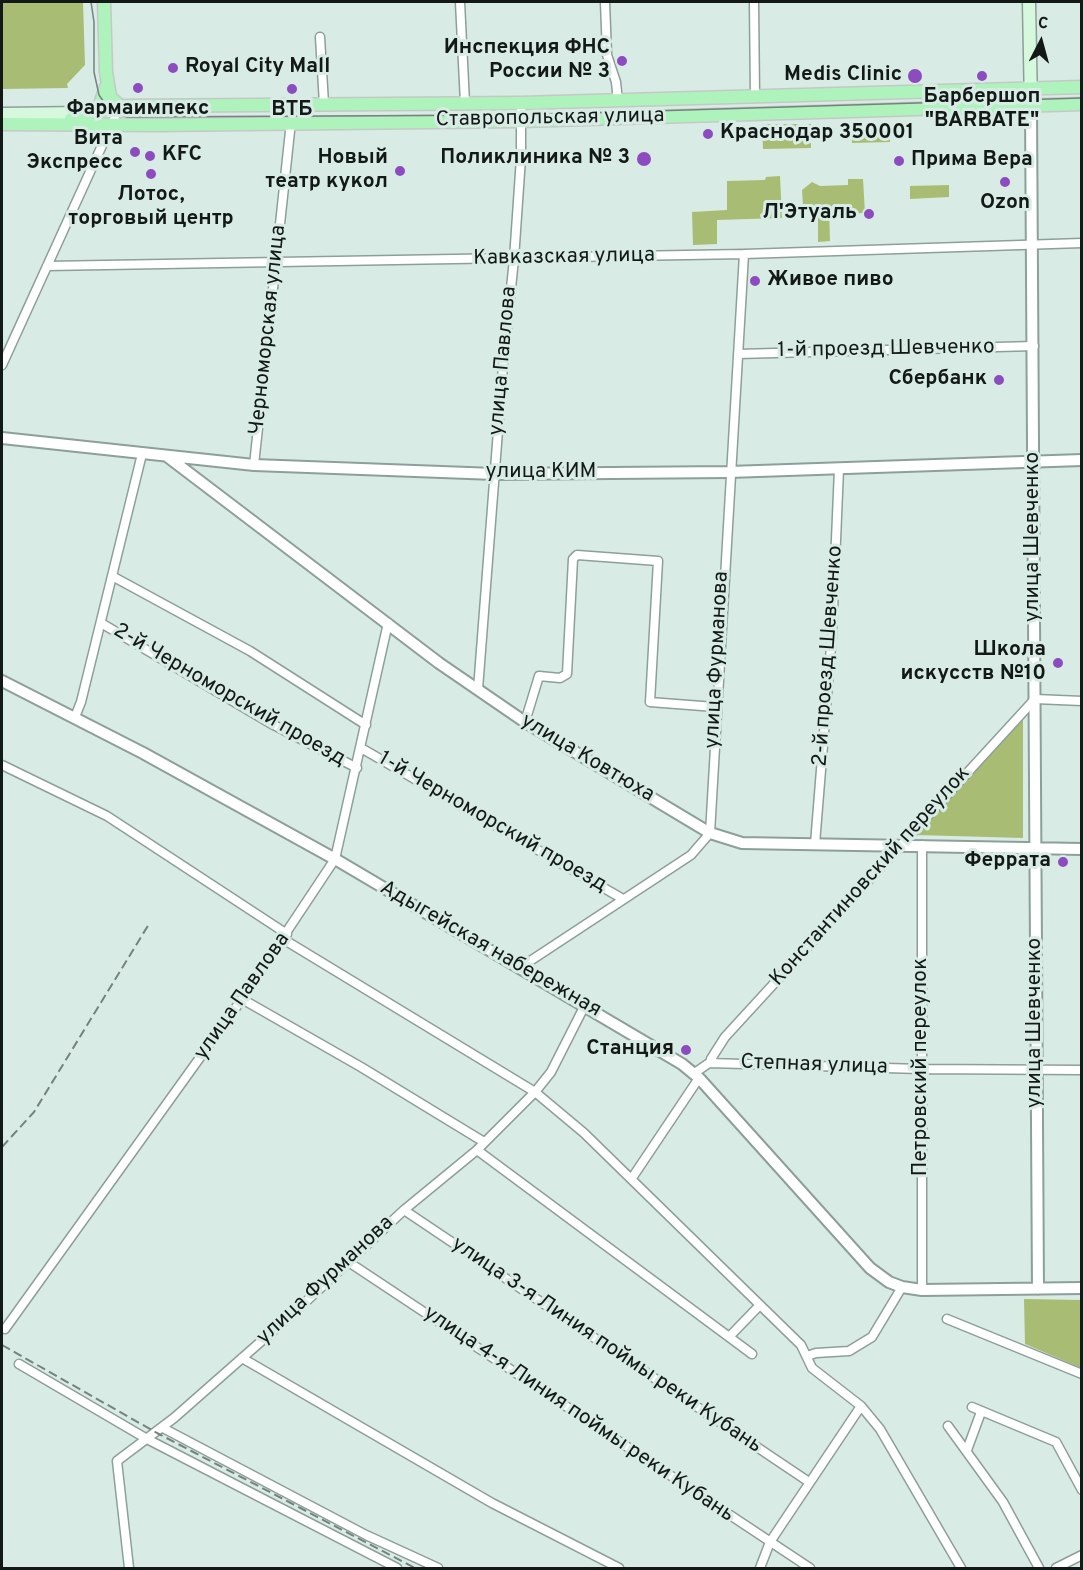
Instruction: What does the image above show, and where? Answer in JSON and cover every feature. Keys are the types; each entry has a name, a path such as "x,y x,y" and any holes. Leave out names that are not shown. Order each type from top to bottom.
{"main road":[{"path":"98,111 105,93 104,2"},
{"name":"улица Шевченко","path":"1029,2 1031,106"},
{"path":"106,72 110,97 120,106"},
{"name":"Ставропольская улица","path":"19,123 76,118 120,106 521,103 1082,87"},
{"name":"Ставропольская улица","path":"2,123 112,125 521,121 1082,104"},
{"name":"Ставропольская улица","path":"2,114 98,111"}],"street":[{"path":"460,2 465,103"},
{"path":"605,2 607,55 616,82 618,101"},
{"path":"754,2 754,97"},
{"path":"320,37 324,104"},
{"name":"улица Павлова","path":"477,689 522,158 521,103"},
{"path":"2,365 120,106"},
{"name":"улица Шевченко","path":"1031,106 1038,1289"},
{"name":"Черноморская улица","path":"254,465 274,271 278,264 291,122"},
{"name":"Кавказская улица","path":"47,266 744,255 1082,243"},
{"name":"улица Фурманова","path":"710,833 715,707 744,255"},
{"name":"1-й проезд Шевченко","path":"738,354 1034,346"},
{"name":"улица КИМ","path":"2,438 254,465 495,474 729,472 1082,460"},
{"path":"75,717 101,623 142,453"},
{"name":"улица Ковтюха","path":"168,456 477,689 525,722 710,833 742,843 901,844 1082,849"},
{"name":"2-й проезд Шевченко","path":"815,844 832,634 839,469"},
{"path":"525,722 539,676 560,678 567,674 573,559 577,555 658,561 650,702 715,707"},
{"name":"1-й Черноморский проезд","path":"112,576 249,651 366,725"},
{"name":"улица Павлова","path":"5,1329 242,999 335,859 388,622"},
{"name":"2-й Черноморский проезд","path":"101,623 270,723 357,768"},
{"name":"Адыгейская набережная","path":"2,681 75,717 335,859 585,1005 696,1076 870,1268 902,1287 922,1290 1082,1288"},
{"path":"1035,699 1082,701"},
{"name":"Константиновский переулок","path":"711,1059 725,1037 1035,699"},
{"name":"1-й Черноморский проезд","path":"361,747 623,899"},
{"path":"2,765 107,816 285,937 535,1092 632,1178 801,1345 812,1368 861,1406 880,1429 961,1569"},
{"path":"521,967 691,855 710,833"},
{"name":"Петровский переулок","path":"922,845 922,1290"},
{"path":"242,999 361,1067 484,1142"},
{"name":"улица Фурманова","path":"129,1569 117,1461 163,1428 404,1209 477,1150 535,1092 551,1072 585,1005"},
{"name":"Степная улица","path":"696,1076 709,1062 921,1069 1082,1070"},
{"path":"632,1178 696,1076"},
{"path":"477,1150 752,1354"},
{"name":"улица 3-я Линия поймы реки Кубань","path":"404,1209 809,1482"},
{"name":"улица 4-я Линия поймы реки Кубань","path":"347,1261 810,1569"},
{"path":"807,1356 816,1353 849,1351 872,1337 902,1287"},
{"path":"729,1337 759,1306"},
{"path":"947,1319 1082,1374"},
{"path":"242,1358 492,1503 619,1569"},
{"path":"19,1364 147,1439 397,1569"},
{"path":"760,1569 770,1542 861,1406"},
{"path":"972,1407 1056,1442 1082,1490"},
{"path":"967,1450 981,1412"},
{"path":"948,1426 1003,1502 1039,1569"},
{"path":"163,1428 366,1535 438,1569"},
{"path":"1056,1569 1082,1555"}],"green space":[{"path":"2,2 83,2 85,65 67,84 68,88 2,89"},
{"path":"762,124 811,124 811,130 803,130 803,142 811,143 811,148 763,149"},
{"path":"890,126 890,142 852,143 852,127"},
{"path":"780,176 782,218 717,220 717,244 693,245 692,212 727,210 727,181 765,180 766,177"},
{"path":"848,179 863,179 865,213 831,214 829,207 830,241 818,242 818,216 810,211 813,207 803,206 802,190 812,182 820,186 848,185"},
{"path":"949,185 949,197 910,199 910,186"},
{"path":"1023,719 1023,838 916,835 952,796"},
{"path":"1024,1299 1081,1300 1081,1368 1025,1344"}],"tram line":[{"path":"91,2 94,22 94,72 99,95 110,111 127,117 521,115 1082,98"}],"railway":[{"path":"2,1147 34,1112 149,924"},
{"path":"2,1345 157,1433 415,1568"}],"place":[{"name":"Инспекция ФНС России № 3","path":"622,61"},
{"name":"Royal City Mall","path":"173,68"},
{"name":"Medis Clinic","path":"915,76"},
{"name":"Барбершоп \"BARBATE\"","path":"982,76"},
{"name":"Фармаимпекс","path":"138,88"},
{"name":"ВТБ","path":"292,89"},
{"name":"Краснодар 350001","path":"708,134"},
{"name":"Вита Экспресс","path":"135,152"},
{"name":"KFC","path":"150,156"},
{"name":"Поликлиника № 3","path":"644,159"},
{"name":"Прима Вера","path":"899,161"},
{"name":"Новый театр кукол","path":"400,171"},
{"name":"Лотос, торговый центр","path":"151,174"},
{"name":"Ozon","path":"1005,182"},
{"name":"Л'Этуаль","path":"869,214"},
{"name":"Живое пиво","path":"755,281"},
{"name":"Сбербанк","path":"999,380"},
{"name":"Школа искусств №10","path":"1058,663"},
{"name":"Феррата","path":"1063,862"},
{"name":"Станция","path":"686,1050"}]}
